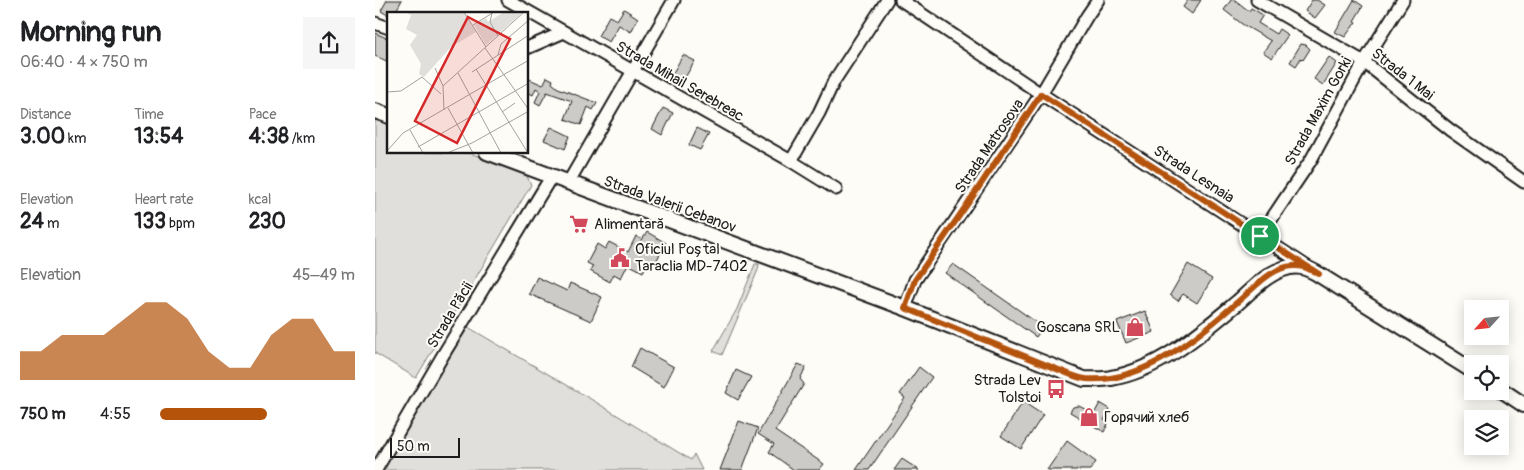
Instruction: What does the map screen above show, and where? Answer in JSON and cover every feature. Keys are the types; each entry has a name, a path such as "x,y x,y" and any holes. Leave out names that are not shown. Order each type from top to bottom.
{"street":[{"name":"Strada Mihail Serebreac","path":"508,0 791,161 836,189"},
{"path":"568,183 674,0"},
{"path":"791,161 819,113 833,81 887,0"},
{"name":"Strada Lesnaia","path":"901,0 1041,94 1464,365"},
{"name":"Strada Matrosova","path":"905,308 915,280 1041,94 1098,0"},
{"name":"Strada 1 Mai","path":"1257,0 1364,62 1450,130 1524,182"},
{"name":"Strada Maxim Gorki","path":"1260,236 1311,160 1364,62 1403,0"},
{"path":"375,23 387,27"},
{"path":"529,47 564,32"},
{"path":"375,111 387,115"},
{"name":"Strada Valerii Cebanov","path":"492,154 905,308 1084,379 1110,378 1151,365 1175,351 1205,329 1273,273 1293,266 1305,267 1319,274"},
{"name":"Strada Păcii","path":"376,470 551,177"},
{"path":"1509,395 1524,405"}],"shaded area":[{"path":"375,117 387,121 387,154 473,154 526,174 531,185 416,378 375,353"},
{"path":"755,264 759,264 758,270 722,355 713,351 737,309"},
{"path":"468,327 691,460 694,454 702,470 381,470"}],"building":[{"path":"387,0 402,0 395,12 387,12 386,14 381,11"},
{"path":"1188,0 1201,0 1192,14 1183,7"},
{"path":"1231,0 1235,0 1249,11 1251,8 1263,15 1258,23 1276,34 1279,29 1288,35 1272,58 1263,52 1271,41 1242,24 1224,10"},
{"path":"1312,0 1317,0 1325,5 1315,18 1305,11"},
{"path":"1354,0 1363,6 1354,21 1356,22 1345,37 1335,32"},
{"path":"624,9 638,18 631,32 619,25 609,42 598,36 609,16 617,20"},
{"path":"375,33 387,38 387,61 375,56"},
{"path":"1301,44 1306,45 1310,49 1303,60 1301,58 1296,66 1290,62"},
{"path":"683,55 695,61 681,84 670,78"},
{"path":"1329,57 1337,63 1323,85 1314,79"},
{"path":"547,77 553,80 552,83 558,88 597,103 593,110 588,107 581,125 565,119 572,101 547,92 540,105 535,102 540,91 536,88 533,95 529,93 529,79 543,85"},
{"path":"663,108 673,113 662,135 652,129"},
{"path":"551,127 570,136 565,149 544,140"},
{"path":"697,128 709,134 700,150 689,145"},
{"path":"647,232 666,243 653,267 647,264 643,272 628,264 621,278 614,274 610,282 590,271 593,266 587,263 597,244 605,249 609,242 628,252 636,236 642,240"},
{"path":"953,264 1043,327 1036,337 945,273"},
{"path":"1188,264 1212,279 1197,303 1183,294 1178,301 1170,295"},
{"path":"537,277 567,291 570,283 602,297 591,321 529,294"},
{"name":"Goscana SRL","path":"1145,311 1154,332 1126,343 1117,322"},
{"path":"640,348 674,367 664,387 631,367"},
{"path":"798,364 806,367 800,379 804,384 775,431 824,464 819,470 794,470 769,452 774,444 758,434"},
{"path":"919,367 932,377 869,470 856,470 905,398 900,394"},
{"path":"736,370 751,377 738,400 726,393"},
{"path":"1023,402 1043,415 1021,449 1001,436"},
{"name":"Горячий хлеб","path":"1100,403 1110,409 1104,420 1108,424 1104,432 1070,412 1073,407 1079,406 1094,414"},
{"path":"739,421 758,428 742,470 720,470"},
{"path":"1067,441 1096,462 1090,470 1047,470"},
{"path":"902,459 919,470 894,470"}],"place":[{"name":"Alimentară","path":"579,224"},
{"name":"Oficiul Poștal Taraclia MD-7402","path":"620,258"},
{"name":"Goscana SRL","path":"1135,327"},
{"name":"Strada Lev Tolstoi","path":"1056,389"},
{"name":"Горячий хлеб","path":"1089,417"}],"route":[{"path":"1041,94 1260,236 1319,274 1305,267 1293,266 1273,273 1175,351 1151,365 1122,376 1084,379 905,308 915,280 1041,94"}]}
